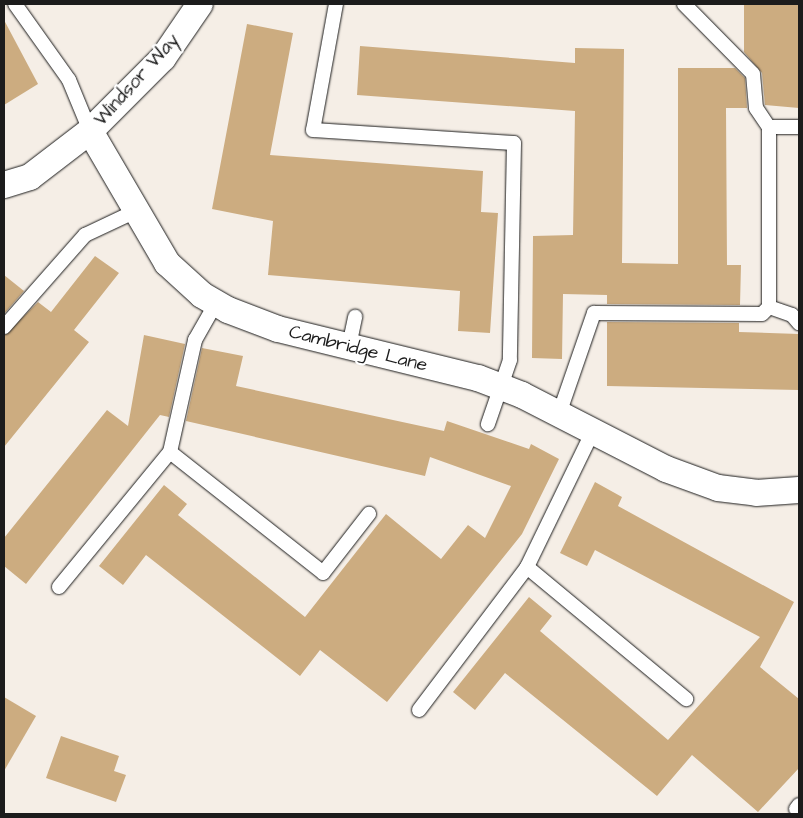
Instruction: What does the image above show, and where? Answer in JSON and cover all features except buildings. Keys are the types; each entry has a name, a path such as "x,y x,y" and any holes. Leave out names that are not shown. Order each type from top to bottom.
{"street":[{"name":"Windsor Way","path":"90,131 162,58 200,4"},
{"path":"4,185 30,177 90,131"},
{"name":"Cambridge Lane","path":"90,131 167,263 216,303 248,320 500,387 559,414 666,469 718,488 756,493 799,490"}],"lane":[{"path":"14,4 69,80 90,131"},
{"path":"336,4 314,130 514,143 510,360 488,424"},
{"path":"559,414 594,313 762,314 769,307 769,127 756,108 753,74 684,4"},
{"path":"769,127 799,127"},
{"path":"4,327 85,235 136,211"},
{"path":"59,587 170,452 195,340 216,303"},
{"path":"769,307 792,314 799,323"},
{"path":"349,346 355,317"},
{"path":"419,710 527,568 592,432"},
{"path":"170,452 323,573 369,514"},
{"path":"527,568 686,699"}]}
